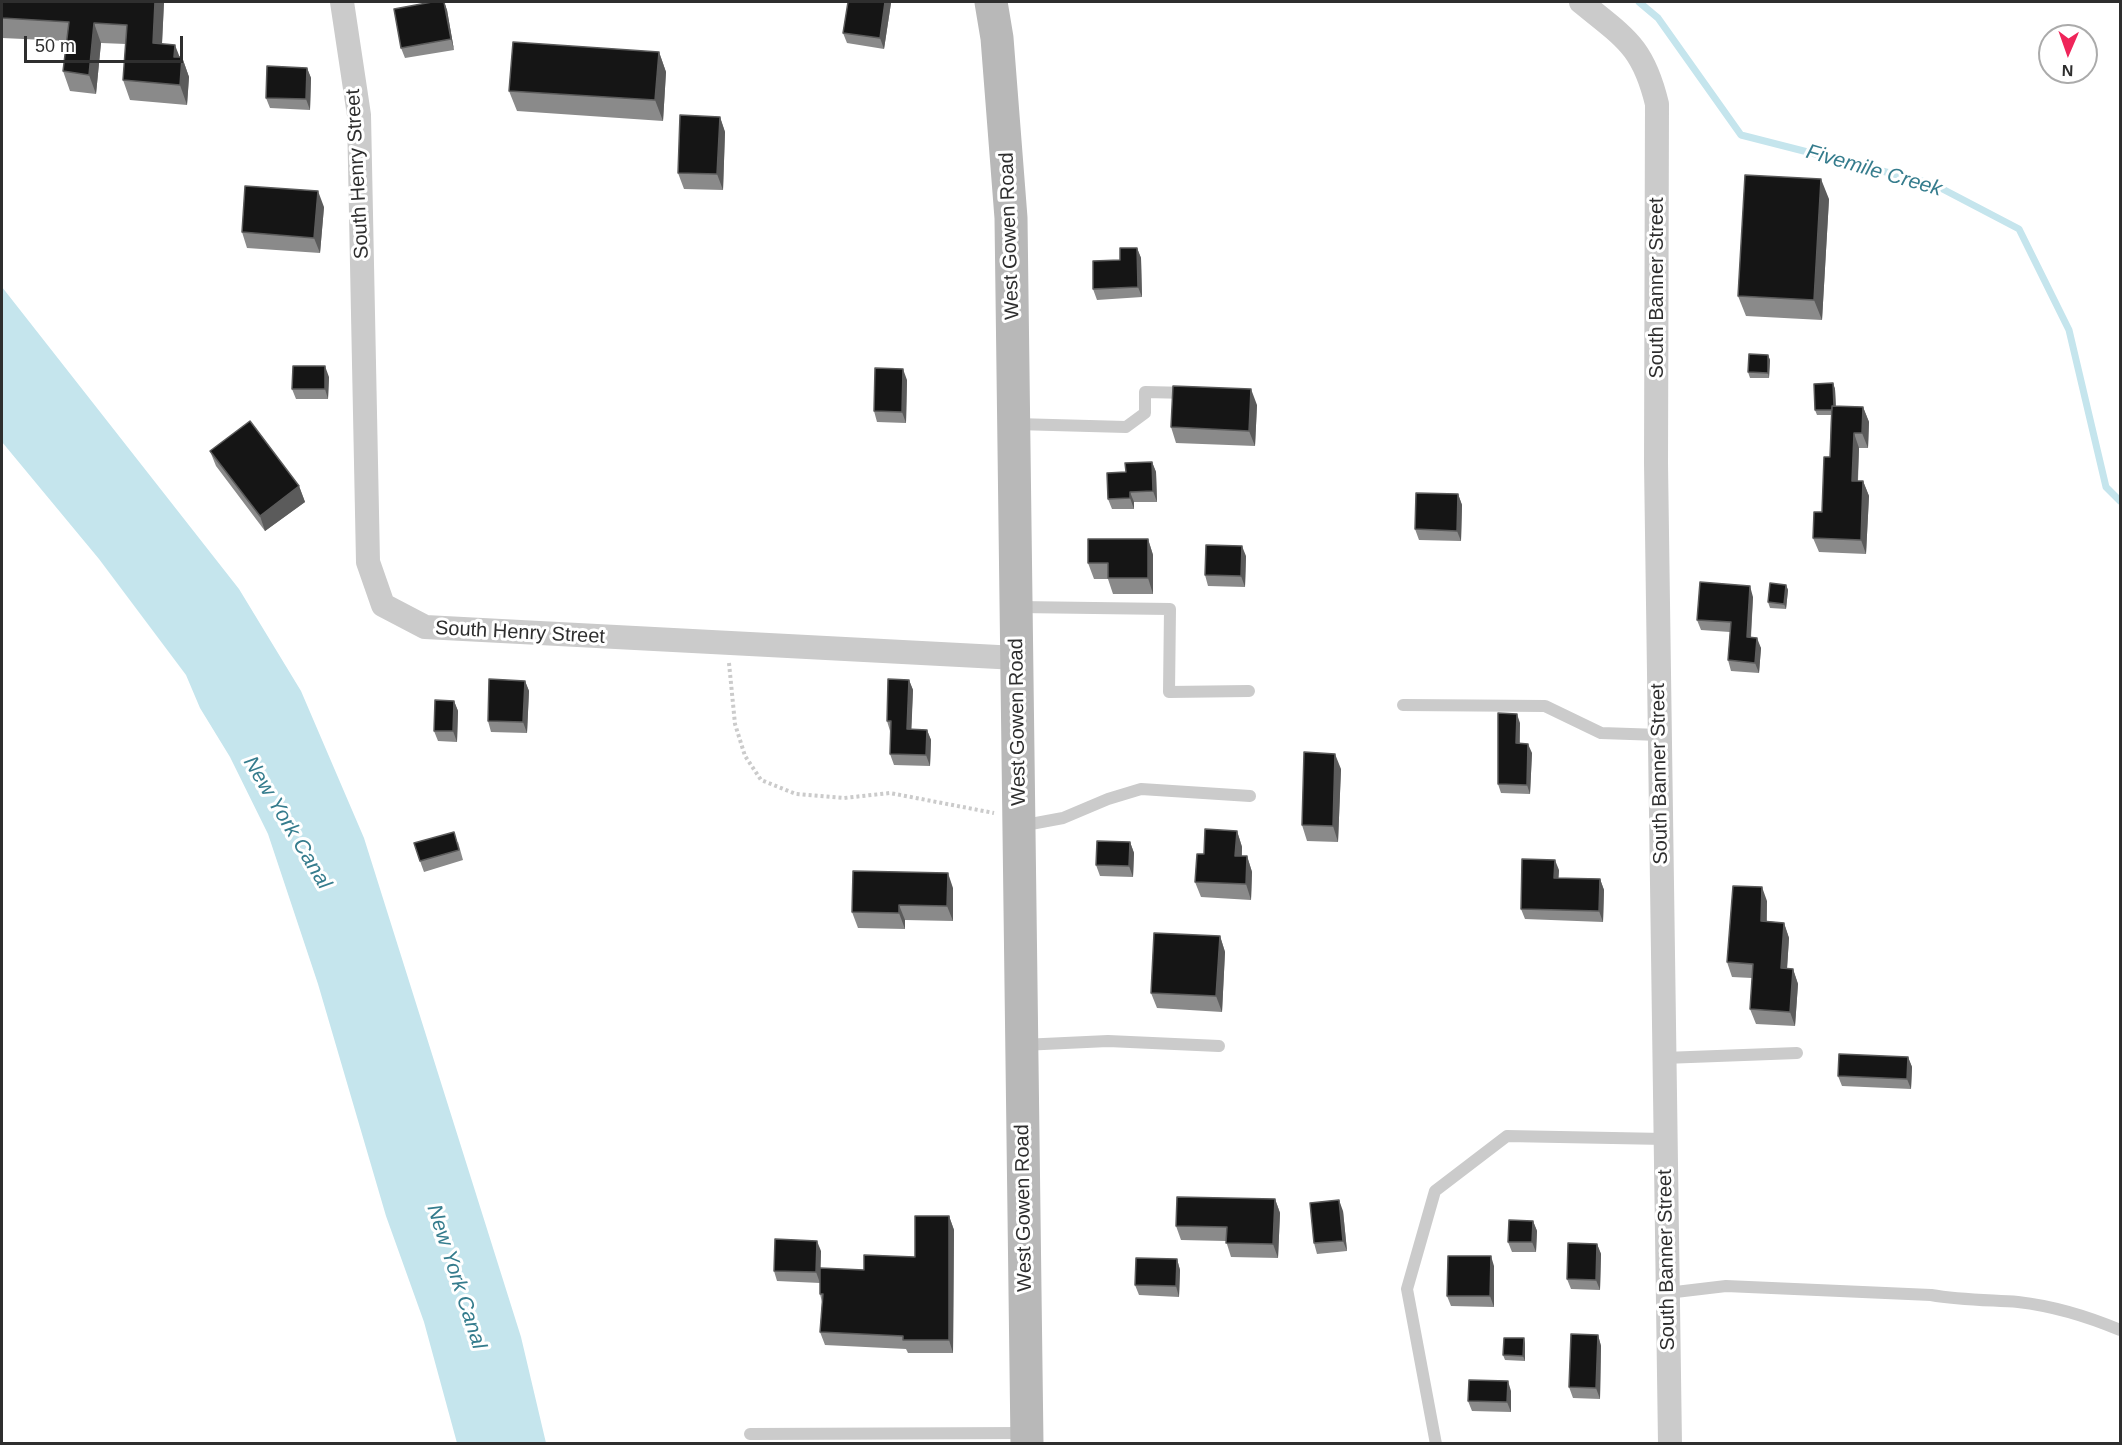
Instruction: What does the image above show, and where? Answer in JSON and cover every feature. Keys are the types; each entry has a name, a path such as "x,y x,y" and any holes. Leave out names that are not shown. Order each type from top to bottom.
{"street":[{"name":"South Henry Street","path":"342,2 359,115 368,562 383,605 425,627 729,645 1017,658"},
{"name":"West Gowen Road","path":"991,2 997,38 1011,218 1027,1438"},
{"name":"South Banner Street","path":"1581,2 1633,45 1650,75 1657,104 1656,463 1671,1443"}],"lane":[{"path":"1014,424 1126,427 1144,413 1145,392 1203,393"},
{"path":"1017,607 1170,609 1168,692 1249,691"},
{"path":"1403,705 1545,706 1601,733 1660,735"},
{"path":"1019,821 1063,818 1108,799 1141,789 1251,796"},
{"path":"1022,1045 1108,1041 1219,1046"},
{"path":"1664,1058 1797,1053"},
{"path":"1436,1443 1407,1289 1435,1191 1507,1136 1665,1139"},
{"path":"1667,1293 1726,1286 1931,1295 2021,1303 2090,1317 2121,1330"},
{"path":"750,1434 1027,1438"}],"path":[{"path":"729,645 735,724 745,756 761,780 796,794 844,798 890,794 1019,821"}],"water":[{"name":"New York Canal","path":"2,287 239,589 301,691 364,838 521,1337 546,1443 457,1443 424,1322 386,1216 318,984 268,834 230,757 200,708 186,675 99,559 2,442"}],"building":[{"path":"2,2 155,2 153,43 175,45 174,57 182,57 180,85 123,80 127,25 94,23 89,75 63,71 69,22 2,18"},
{"path":"444,2 451,39 401,48 394,9"},
{"path":"848,2 885,2 880,38 843,33"},
{"path":"513,42 659,52 655,100 509,91"},
{"path":"267,66 307,68 306,99 266,98"},
{"path":"680,115 720,117 717,174 678,173"},
{"path":"1745,175 1821,179 1814,300 1738,296"},
{"path":"245,186 318,191 314,238 242,232"},
{"path":"1120,248 1137,248 1138,287 1093,289 1093,261 1120,260"},
{"path":"1749,354 1768,355 1768,373 1748,372"},
{"path":"293,366 325,366 325,389 292,389"},
{"path":"875,368 903,369 902,412 874,411"},
{"path":"1833,383 1834,406 1832,410 1815,410 1814,384"},
{"path":"1173,386 1251,389 1249,431 1171,427"},
{"path":"1832,406 1863,407 1862,433 1854,433 1852,481 1863,481 1861,540 1813,538 1814,512 1822,512 1824,457 1830,457"},
{"path":"250,421 299,486 260,516 210,451"},
{"path":"1152,462 1153,491 1130,492 1130,498 1108,499 1107,473 1126,472 1125,463"},
{"path":"1416,493 1458,494 1457,531 1415,529"},
{"path":"1088,539 1148,539 1148,578 1108,578 1108,563 1088,563"},
{"path":"1206,545 1242,546 1241,576 1205,575"},
{"path":"1700,582 1750,586 1747,637 1757,638 1755,663 1728,660 1731,622 1697,620"},
{"path":"1770,583 1786,585 1784,604 1768,602"},
{"path":"489,679 525,681 523,722 488,721"},
{"path":"888,679 909,680 907,729 927,730 926,755 890,754 891,721 887,721"},
{"path":"435,700 454,701 453,731 434,731"},
{"path":"1498,713 1517,714 1516,743 1528,744 1527,785 1498,784"},
{"path":"1304,752 1335,754 1333,826 1302,825"},
{"path":"1205,829 1237,831 1235,856 1247,856 1246,884 1195,882 1197,854 1204,854"},
{"path":"454,832 459,850 420,861 414,843"},
{"path":"1097,841 1130,842 1129,866 1096,865"},
{"path":"1522,859 1555,860 1554,878 1600,879 1599,911 1521,909"},
{"path":"853,871 948,873 947,906 899,905 899,913 852,912"},
{"path":"1733,886 1762,887 1761,921 1784,923 1781,968 1793,969 1790,1012 1750,1009 1753,964 1727,962"},
{"path":"1154,933 1220,936 1216,996 1151,993"},
{"path":"1839,1054 1908,1057 1907,1079 1838,1076"},
{"path":"1177,1197 1275,1199 1273,1244 1226,1243 1227,1227 1176,1226"},
{"path":"1339,1200 1343,1241 1314,1243 1310,1203"},
{"path":"915,1216 949,1216 949,1340 903,1340 903,1336 820,1332 823,1294 820,1294 820,1268 864,1270 864,1255 915,1257"},
{"path":"1509,1220 1533,1221 1532,1242 1508,1242"},
{"path":"775,1239 817,1241 816,1272 774,1271"},
{"path":"1568,1243 1597,1244 1596,1280 1567,1279"},
{"path":"1448,1256 1491,1256 1490,1296 1447,1296"},
{"path":"1136,1258 1177,1259 1176,1286 1135,1285"},
{"path":"1571,1334 1598,1335 1596,1388 1569,1387"},
{"path":"1504,1338 1524,1338 1523,1356 1503,1355"},
{"path":"1469,1380 1508,1381 1507,1402 1468,1401"}],"waterway":[{"name":"Fivemile Creek","path":"1639,2 1658,18 1741,135 1933,184 2019,229 2069,330 2106,487 2120,501"}]}
